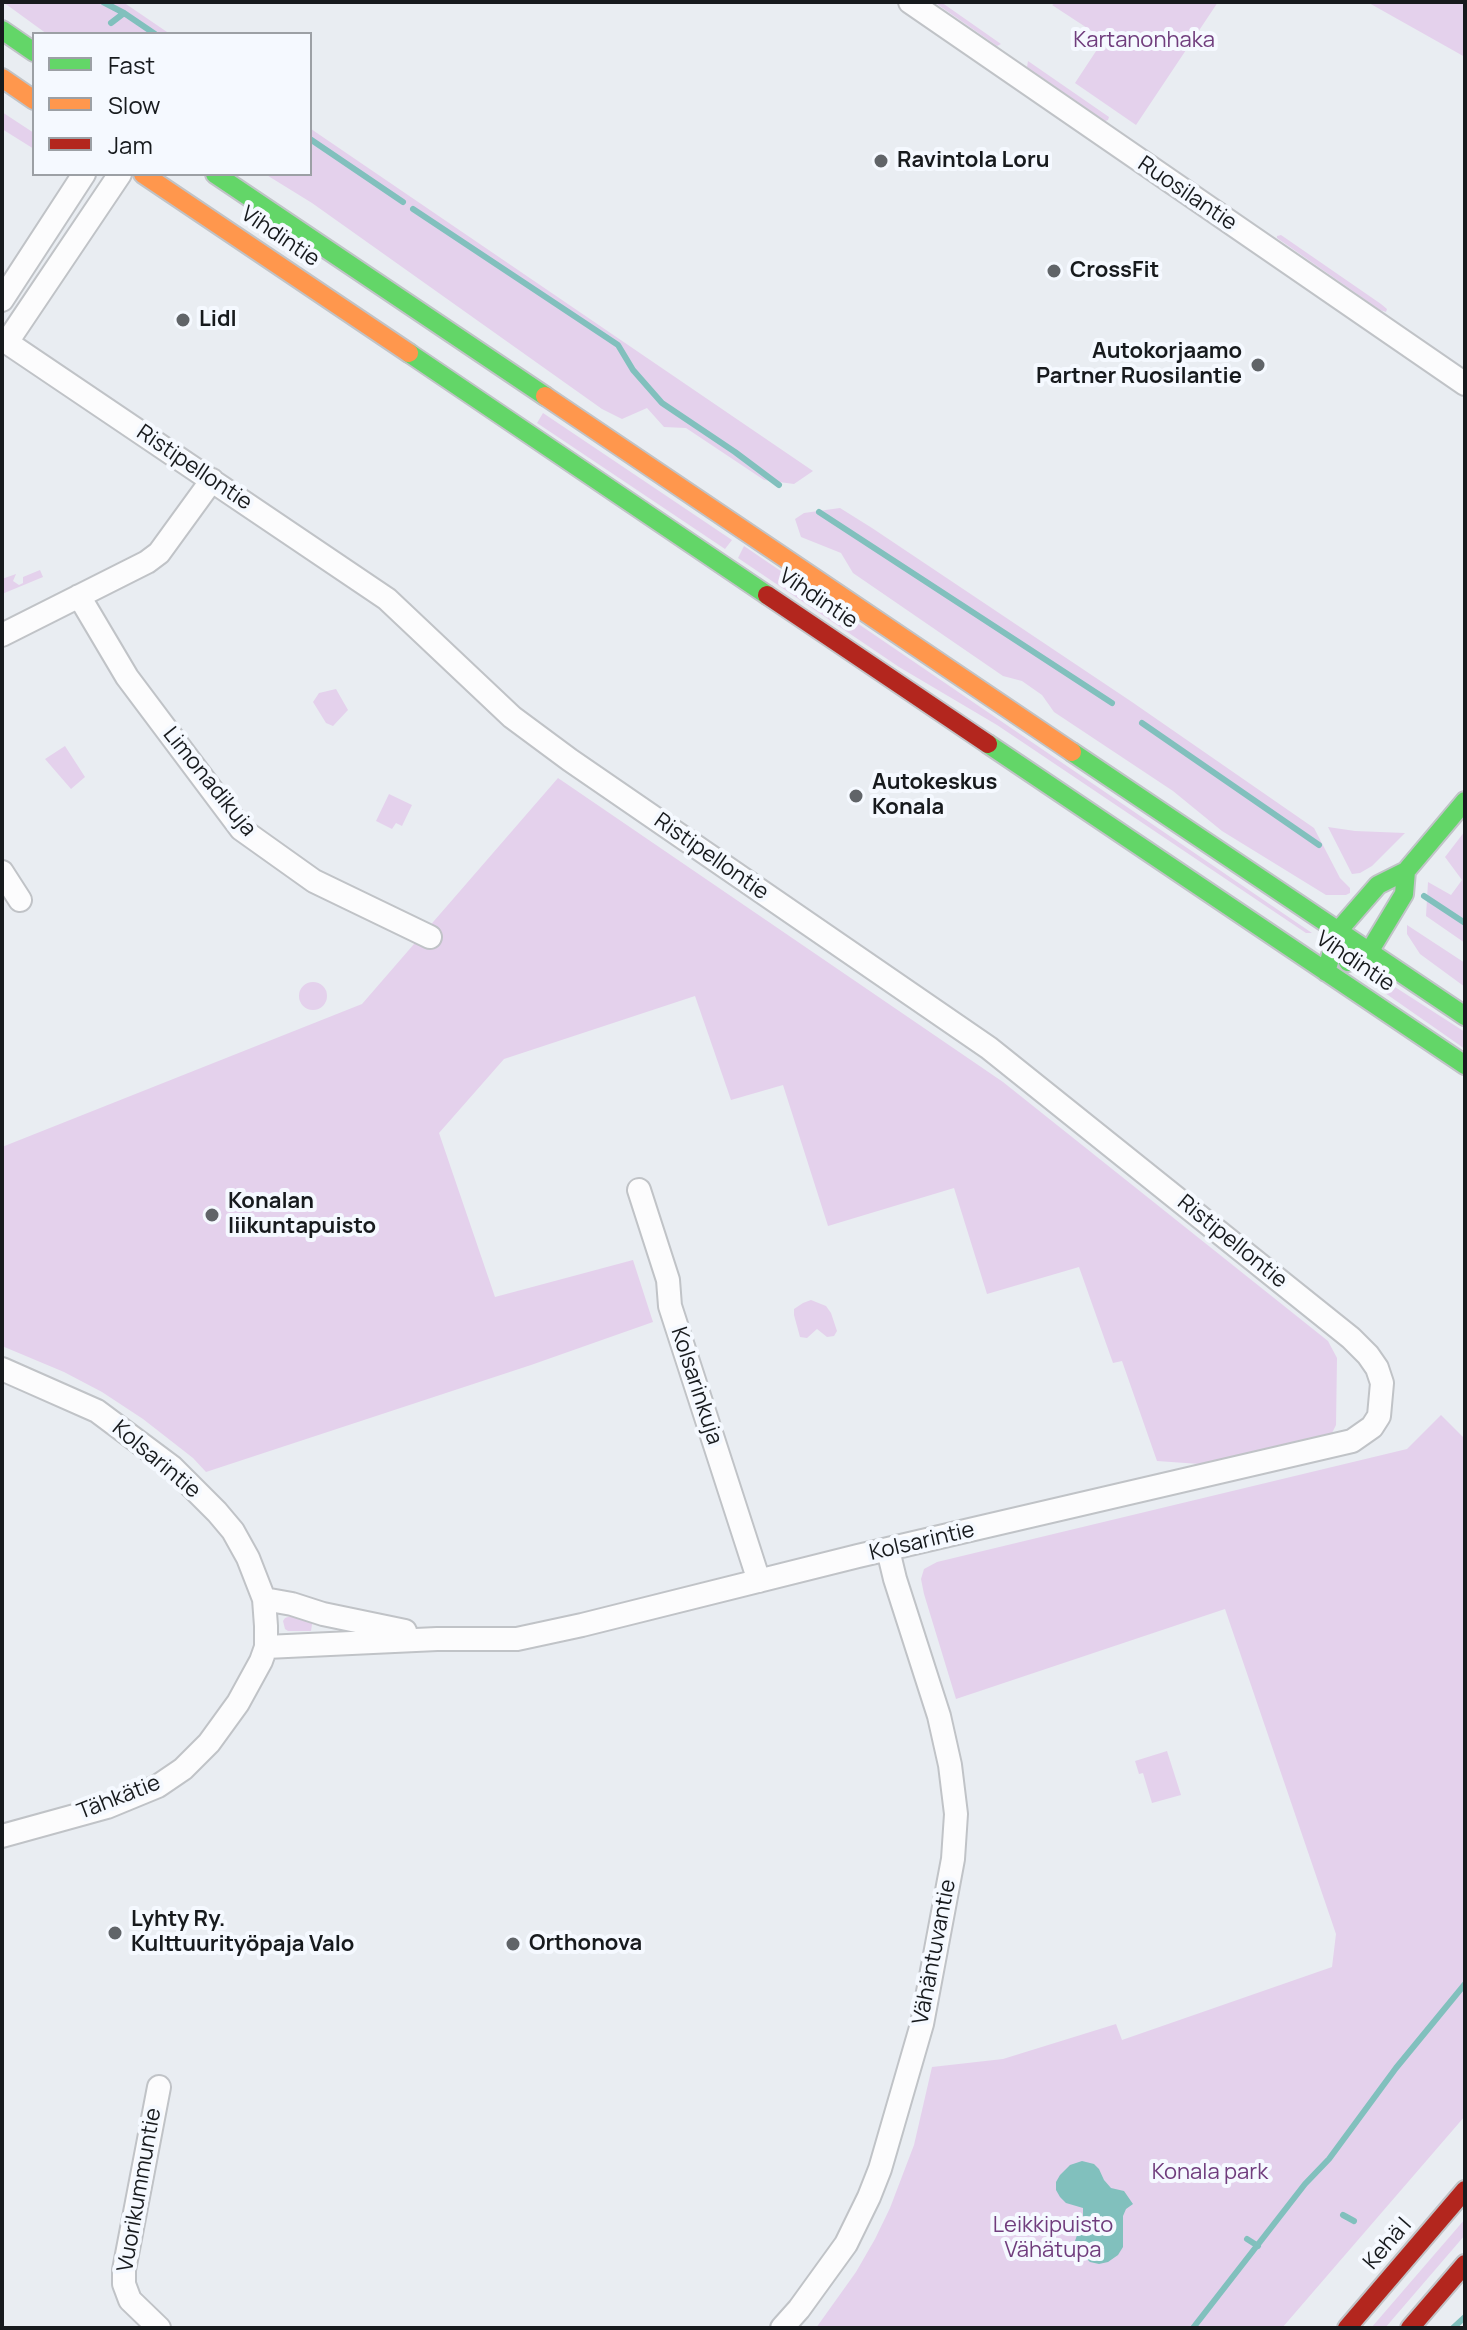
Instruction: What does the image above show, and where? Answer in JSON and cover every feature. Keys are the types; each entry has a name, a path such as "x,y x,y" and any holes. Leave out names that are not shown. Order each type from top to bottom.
{"main road":[{"path":"2,30 32,51"},
{"path":"2,78 32,99"},
{"name":"Vihdintie","path":"146,176 1465,1065"},
{"name":"Vihdintie","path":"218,176 1465,1016"},
{"path":"1326,972 1338,931 1378,885 1406,871 1465,801"},
{"path":"1326,972 1369,952 1404,894 1406,871"},
{"name":"Kehä I","path":"1347,2328 1465,2190"},
{"path":"1410,2328 1465,2264"}],"street":[{"name":"Ruosilantie","path":"910,2 1465,384"},
{"path":"2,300 83,176"},
{"name":"Ristipellontie","path":"119,176 5,341 387,599 512,717 989,1048 1351,1338 1377,1368 1382,1383 1382,1399"},
{"path":"2,635 147,562 159,553 212,480"},
{"name":"Limonadikuja","path":"79,596 127,677 241,829 314,881 430,937"},
{"path":"2,872 20,900"},
{"name":"Kolsarinkuja","path":"639,1190 668,1280 670,1306 759,1581"},
{"name":"Kolsarintie","path":"2,1369 97,1411 172,1467 217,1512 233,1531 248,1558 264,1599 266,1647 437,1639 517,1639 1352,1441 1372,1427 1379,1416 1382,1399"},
{"name":"Vähäntuvantie","path":"782,2328 846,2244 880,2169 922,2024 953,1859 956,1814 950,1765 939,1716 888,1550"},
{"name":"Kolsarintie","path":"264,1599 437,1639"},
{"name":"Tähkätie","path":"2,1836 107,1807 158,1786 183,1769 209,1743 238,1703 266,1647"},
{"name":"Vuorikummuntie","path":"159,2087 124,2270 124,2284 130,2300 159,2328"}],"green space":[{"path":"3,2 123,2 167,32 44,32"},
{"path":"934,2 941,2 1001,44 997,46"},
{"name":"Kartanonhaka","path":"1057,2 1218,2 1136,125 1075,83 1104,39 1052,5"},
{"path":"1465,2 1465,57 1369,3"},
{"path":"1028,61 1109,117 1108,120 1105,121 1027,67"},
{"path":"2,112 32,132 32,148 2,129"},
{"path":"312,129 813,471 794,484 764,480 686,428 664,427 647,408 622,419 602,409 312,203 268,176 312,176"},
{"path":"1281,235 1381,304 1387,309 1386,312 1277,238"},
{"path":"543,413 732,540 725,549 537,423"},
{"path":"840,508 1132,702 1314,828 1340,878 1350,888 1350,893 1326,895 1222,831 1173,791 1054,712 1042,695 1022,681 1003,676 853,573 841,553 801,537 795,519 804,513"},
{"path":"744,546 1312,933 1306,933 997,725 899,667 738,558"},
{"path":"40,570 43,577 2,594 2,579 16,574 13,581 19,585 23,583 23,577"},
{"path":"336,689 348,710 333,726 326,723 313,702 319,693"},
{"path":"65,746 85,777 71,789 45,759"},
{"path":"558,778 1003,1082 1328,1341 1337,1358 1336,1425 1331,1435 1214,1465 1157,1461 1122,1361 1113,1363 1079,1267 987,1294 954,1188 828,1226 783,1085 731,1100 695,996 504,1059 439,1133 495,1297 633,1260 653,1322 206,1472 143,1419 102,1392 2,1346 2,1147 362,1004"},
{"path":"389,794 412,805 402,826 396,823 392,829 376,821"},
{"path":"1328,827 1405,833 1372,866 1352,874"},
{"path":"1465,831 1465,943 1426,916 1428,882 1451,895 1462,880 1445,857"},
{"path":"1407,925 1465,963 1465,987 1420,954 1407,934"},
{"path":"1370,971 1465,1032 1465,1049 1375,986"},
{"path":"313,982 323,986 327,996 323,1006 313,1010 303,1006 299,996 303,986"},
{"path":"811,1300 826,1306 831,1313 837,1331 834,1336 827,1337 817,1329 807,1338 800,1337 794,1309"},
{"name":"Konala park","path":"1441,1415 1465,1439 1465,2116 1282,2328 816,2328 856,2272 890,2208 914,2145 932,2067 1003,2059 1116,2024 1122,2040 1332,1967 1336,1934 1225,1609 956,1699 924,1594 921,1579 924,1569 937,1562 1407,1449"},
{"path":"294,1615 313,1618 311,1631 285,1629 283,1621"},
{"path":"1167,1751 1181,1795 1152,1803 1143,1773 1139,1774 1135,1761"},
{"path":"1465,2219 1465,2235 1385,2328 1371,2328"}],"water":[{"path":"1082,2161 1094,2164 1111,2188 1124,2191 1133,2204 1123,2216 1123,2247 1118,2255 1099,2264 1090,2262 1079,2251 1075,2241 1083,2208 1066,2203 1056,2190 1060,2175 1070,2165"}],"waterway":[{"path":"103,2 152,32"},
{"path":"111,23 124,13"},
{"path":"312,140 403,202"},
{"path":"413,209 618,345 633,370 662,403 779,485"},
{"path":"819,512 1112,703"},
{"path":"1142,723 1319,845"},
{"path":"1424,896 1465,923"},
{"path":"1193,2328 1465,1984"},
{"path":"1343,2215 1354,2221"},
{"path":"1247,2239 1258,2246"},
{"path":"1453,2328 1465,2317"}],"traffic: fast":[{"path":"2,30 32,51"},
{"path":"218,176 545,396"},
{"path":"409,353 767,595"},
{"path":"988,744 1465,1065"},
{"path":"1072,752 1465,1016"},
{"path":"1326,972 1338,931 1378,885 1406,871 1465,801"},
{"path":"1348,962 1369,952 1404,894 1406,871"}],"traffic: slow":[{"path":"2,78 32,99"},
{"path":"146,176 409,353"},
{"path":"545,396 1072,752"}],"traffic: jam":[{"path":"767,595 988,744"},
{"path":"1347,2328 1465,2190"},
{"path":"1410,2328 1465,2264"}],"place":[{"name":"Ravintola Loru","path":"881,161"},
{"name":"CrossFit","path":"1054,271"},
{"name":"Lidl","path":"183,320"},
{"name":"Autokorjaamo Partner Ruosilantie","path":"1258,365"},
{"name":"Autokeskus Konala","path":"856,796"},
{"name":"Konalan liikuntapuisto","path":"212,1215"},
{"name":"Lyhty Ry. Kulttuurityöpaja Valo","path":"115,1933"},
{"name":"Orthonova","path":"513,1944"}],"park label":[{"name":"Leikkipuisto Vähätupa","path":"1053,2238"}]}
